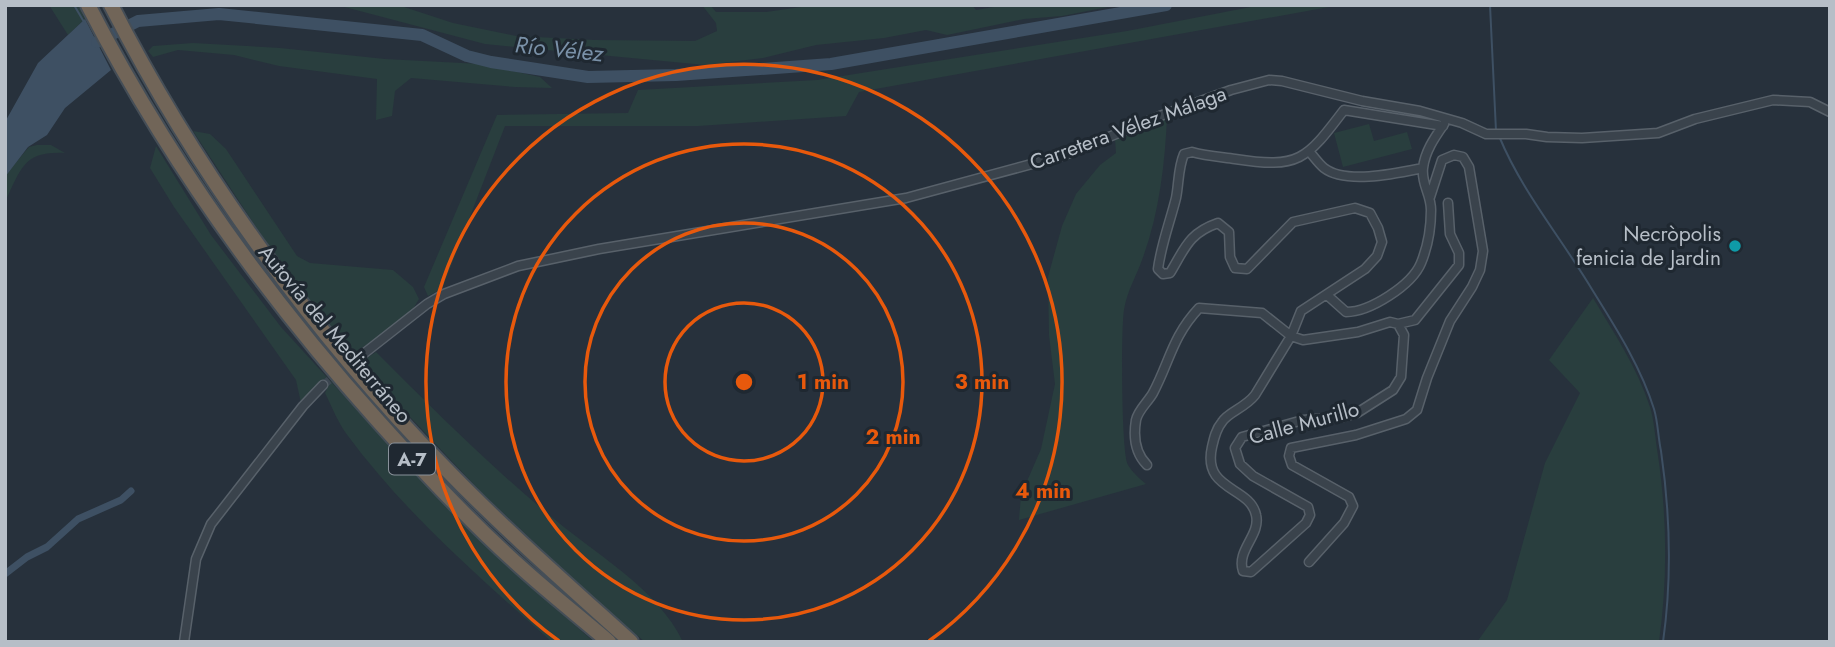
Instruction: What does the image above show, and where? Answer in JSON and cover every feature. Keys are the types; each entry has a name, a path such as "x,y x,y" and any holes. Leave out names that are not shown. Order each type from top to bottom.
{"highway":[{"name":"Autovía del Mediterráneo","path":"88,5 114,55 173,154 215,218 325,361 427,476 523,569 610,642"},
{"name":"Autovía del Mediterráneo","path":"111,5 131,46 191,145 292,292 363,379 452,476 527,550 631,642"}],"street":[{"name":"Carretera Vélez Málaga","path":"362,355 427,304 444,294 518,266 598,249 906,198 1066,155 1172,111 1269,80 1420,111 1445,122 1486,134 1582,138 1658,133 1695,119 1773,100 1810,102 1830,112"},
{"path":"1291,336 1301,311 1365,269 1377,256 1382,242 1370,213 1355,208 1293,222 1247,269 1235,268 1230,257 1229,232 1218,223 1202,228 1194,234 1170,272 1163,274 1158,270 1161,246 1176,196 1179,167 1184,154 1192,152 1264,164 1283,164 1310,152 1344,110 1445,122 1429,149 1423,168 1424,187 1430,197"},
{"path":"1310,152 1326,170 1346,176 1423,168"},
{"path":"1309,562 1344,523 1353,506 1349,497 1292,465 1289,456 1291,448 1356,435 1406,419 1417,410 1450,321 1480,270 1483,251 1469,167 1463,157 1454,155 1442,160 1430,197 1429,240 1420,266 1406,281 1394,292 1360,312 1346,312 1326,295"},
{"path":"1147,465 1136,450 1135,422 1155,388 1174,341 1199,308 1262,313 1291,336 1303,340 1358,332 1390,322 1398,324 1415,320 1459,265 1459,253 1450,234 1448,203"},
{"name":"Calle Murillo","path":"1291,336 1249,403 1223,419 1210,457 1216,476 1226,487 1244,498 1257,516 1256,526 1244,548 1240,563 1243,571 1251,572 1306,523 1310,515 1308,507 1252,476 1240,464 1236,448 1242,436 1303,419 1343,417 1357,413 1394,390 1401,377 1404,335 1398,324"},
{"path":"184,642 197,558 211,524 303,406 323,385"}],"green space":[{"path":"49,5 78,5 85,19 68,35"},
{"path":"337,5 398,5 453,23 516,36 695,41 717,31 716,23 702,5 710,5 716,12 766,12 815,5 972,5 976,10 1005,5 1118,5 1062,16 1024,19 947,35 926,30 884,38 816,45 763,58 705,65 485,44"},
{"path":"1261,5 1340,5 859,92 846,116 698,126 505,126 442,289 428,296 424,287 497,115 628,113 638,90 817,80 1127,31"},
{"path":"193,43 481,64 540,77 552,88 411,78 395,91 392,116 376,120 377,79 279,66 234,55 178,50 153,57 148,51 153,46"},
{"path":"1167,117 1157,207 1148,243 1127,297 1123,321 1122,389 1126,456 1130,468 1146,484 1019,520 1021,495 1041,449 1055,384 1049,335 1048,277 1062,226 1076,194 1100,165 1116,153 1115,139"},
{"path":"1369,124 1374,141 1407,132 1412,149 1343,167 1334,133"},
{"path":"193,131 210,134 226,149 297,256 310,263 393,270 413,287 419,299 410,314 352,355 273,253"},
{"path":"51,145 65,153 32,158 16,179 5,202 7,173 29,147"},
{"path":"156,146 211,235 281,327 420,479 505,563 594,642 552,642 444,544 394,492 348,436 325,393 327,389 321,382 301,403 296,380 174,207 150,168"},
{"path":"1593,298 1632,364 1645,392 1652,417 1663,497 1665,545 1659,642 1477,642 1507,600 1545,463 1580,393 1549,360"},
{"path":"376,352 504,475 641,588 672,623 683,642 645,642 592,597 480,491 359,363"}],"water":[{"path":"85,19 111,70 65,108 47,135 28,147 5,177 5,122 38,63"}],"waterway":[{"path":"74,5 84,22"},
{"name":"Río Vélez","path":"97,42 138,21 219,14 422,35 467,56 588,77 676,75 831,64 1166,5"},
{"path":"1490,5 1496,131"},
{"path":"1499,136 1519,177 1619,334 1635,363 1654,409 1668,522 1669,570 1663,642"},
{"path":"5,574 27,557 47,547 78,519 121,500 131,491"}],"tunnel":[{"path":"323,385 362,355"}],"place":[{"name":"Necròpolis fenicia de Jardin","path":"1735,246"}]}
